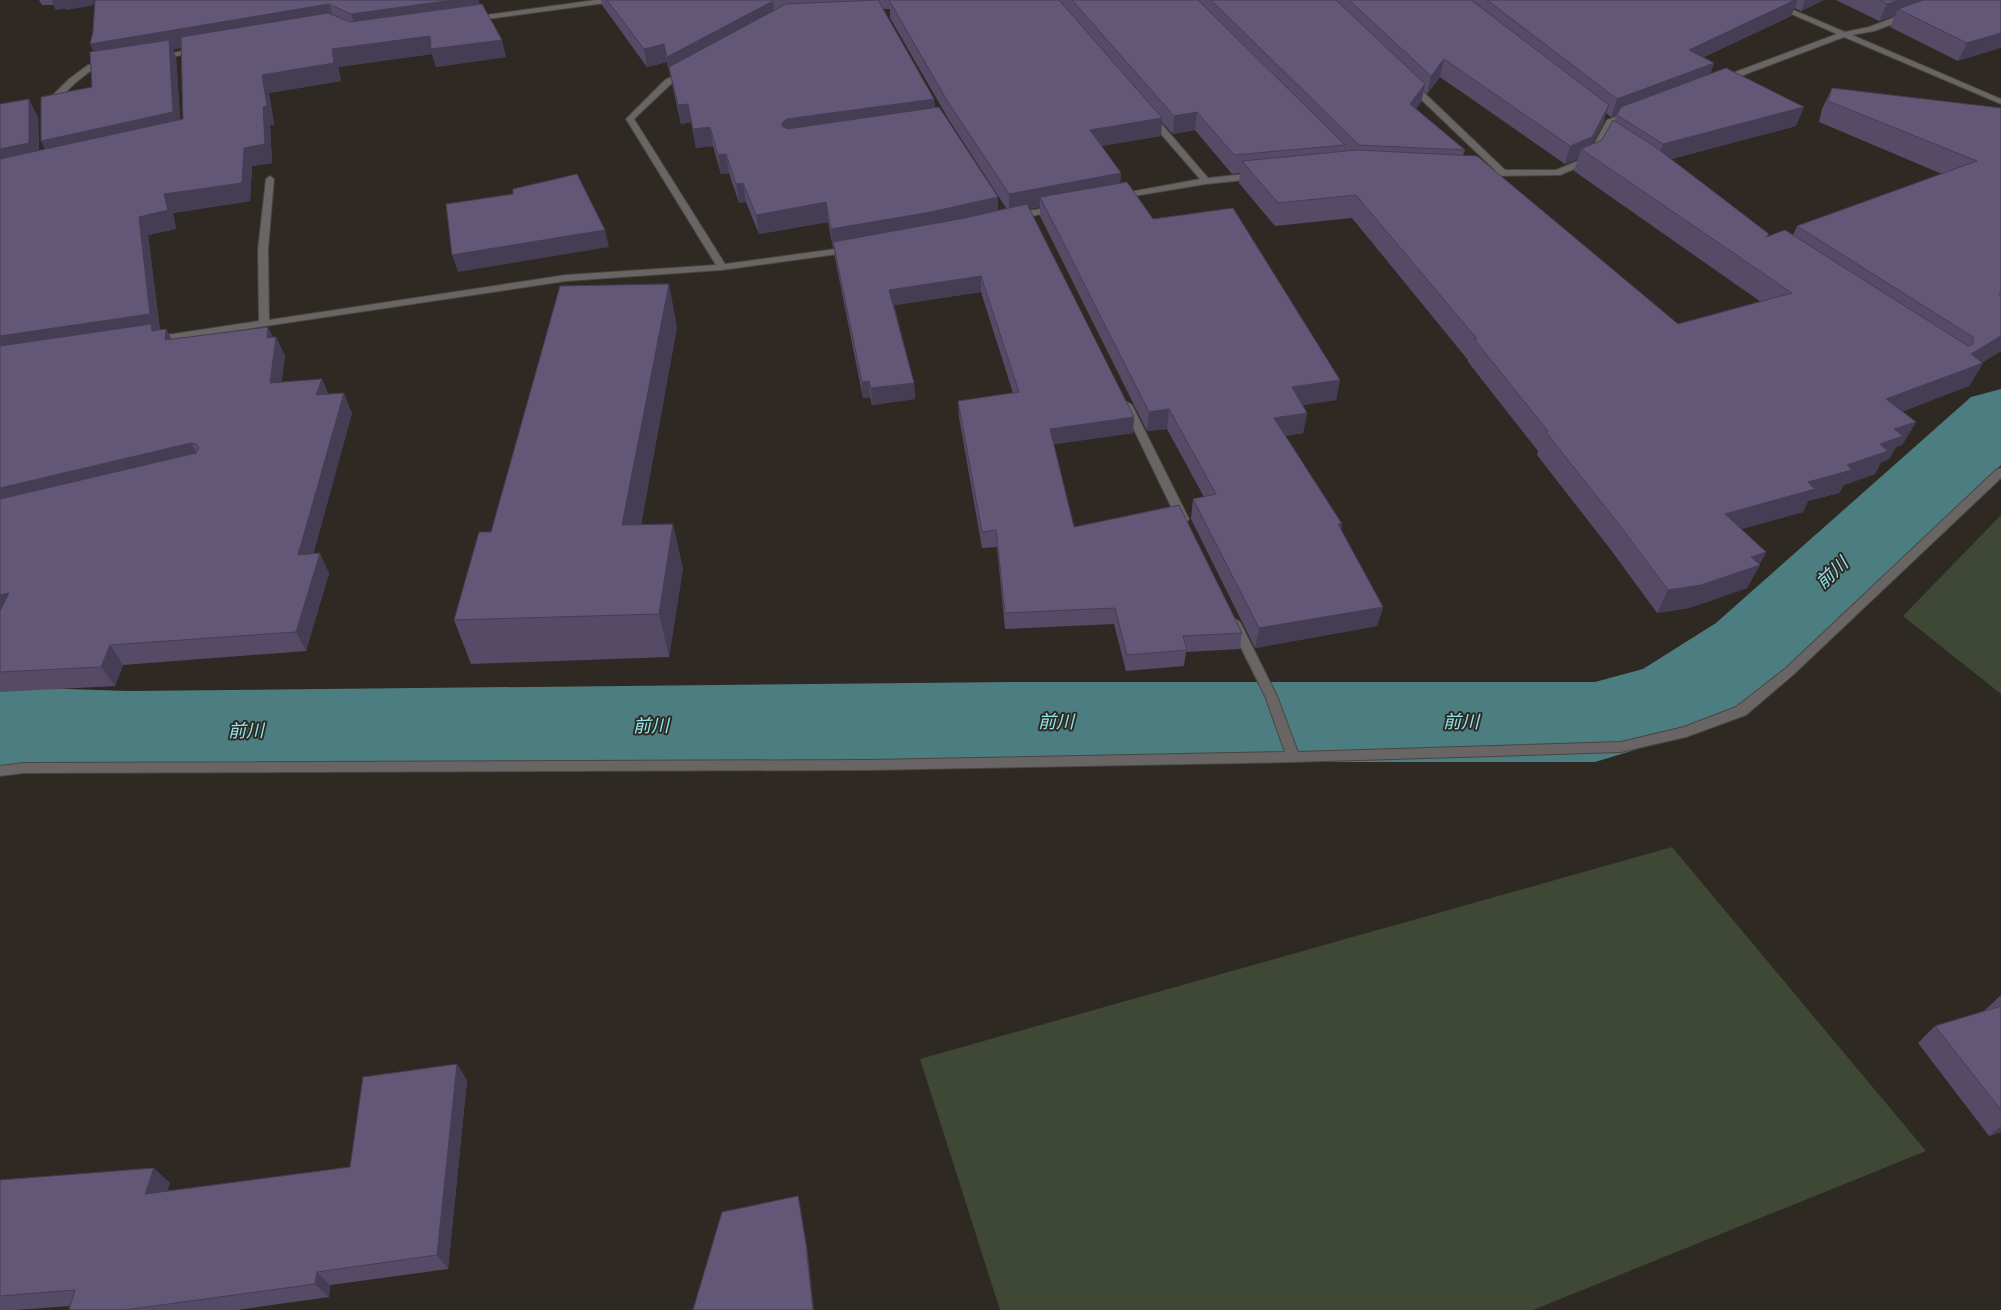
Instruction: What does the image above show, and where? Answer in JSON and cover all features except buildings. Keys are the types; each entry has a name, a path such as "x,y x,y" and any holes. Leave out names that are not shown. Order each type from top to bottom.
{"street":[{"path":"538,0 542,8"},
{"path":"464,20 542,8 614,0"},
{"path":"1764,0 2001,102"},
{"path":"1715,82 1842,35 1871,29 1916,13"},
{"path":"146,58 182,58 201,50"},
{"path":"44,109 72,80 93,63 119,63"},
{"path":"693,68 668,82 630,119 722,267"},
{"path":"1405,80 1503,173"},
{"path":"1474,173 1557,173 1590,160 1608,137 1606,119 1644,109"},
{"path":"1148,113 1206,181"},
{"path":"1109,199 1206,181 1265,175"},
{"path":"264,324 263,249 270,180"},
{"path":"1006,218 1033,218 1070,206"},
{"path":"140,342 566,278 722,267 822,255 860,248"},
{"path":"1120,392 1187,526"},
{"path":"0,771 34,768 859,765 1621,747 1686,732 1741,711 1790,670 2001,472"},
{"path":"1231,616 1271,696 1292,756"}],"green space":[{"path":"2001,515 2001,694 1903,616"},
{"path":"1672,847 1926,1151 1533,1310 1000,1310 920,1059"}],"waterway":[{"name":"前川","path":"0,731 34,729 129,732 1013,722 1595,722 1675,699 1751,649 2001,416"}]}
